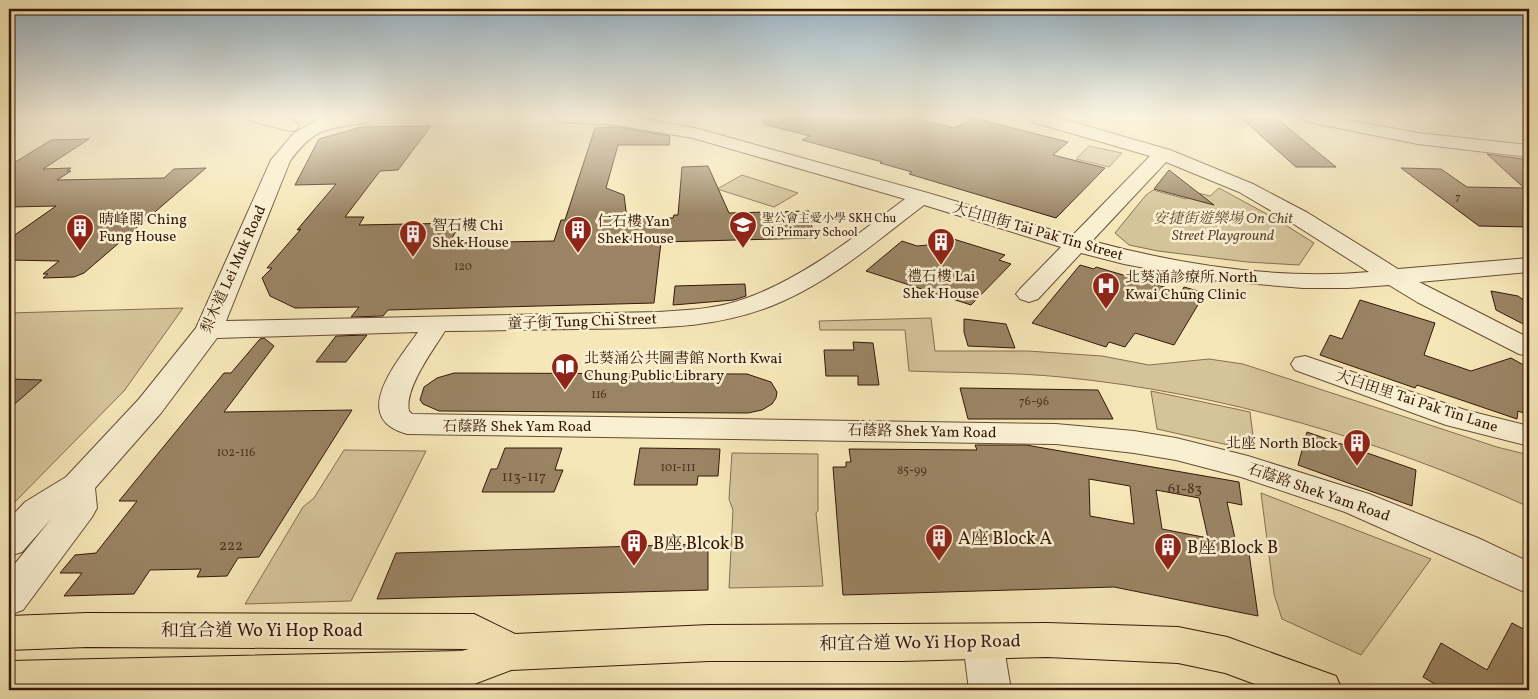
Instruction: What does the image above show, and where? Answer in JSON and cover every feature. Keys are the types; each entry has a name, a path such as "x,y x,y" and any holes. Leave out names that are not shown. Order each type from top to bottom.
{"main road":[{"name":"和宜合道 Wo Yi Hop Road","path":"9,633 87,630 474,631 510,652"},
{"name":"和宜合道 Wo Yi Hop Road","path":"9,680 461,670 510,652 709,643 1047,640 1178,645 1227,655 1321,690"}],"street":[{"name":"梨木道 Lei Muk Road","path":"9,542 37,511 78,485 150,406 209,330 281,160 289,150"},
{"name":"大白田街 Tai Pak Tin Street","path":"754,150 921,197 1076,244 1164,266 1255,279 1348,281 1529,265"},
{"path":"1148,150 1218,175 1272,202 1435,302 1529,348"},
{"path":"1514,150 1529,151"},
{"path":"1028,294 1163,154"},
{"name":"童子街 Tung Chi Street","path":"209,330 694,317 728,312 753,305 804,283 921,197"},
{"name":"石蔭路 Shek Yam Road","path":"436,324 398,390 393,403 394,413 399,420 407,424 1046,434 1134,442 1176,449 1248,467 1357,503 1465,548 1529,579"},
{"name":"大白田里 Tai Pak Tin Lane","path":"1305,364 1458,418 1529,436"},
{"path":"9,600 80,508 78,485"},
{"path":"983,642 990,690"}],"green space":[{"path":"1085,150 1106,150 1122,153 1109,167 1076,159"},
{"path":"742,175 798,193 774,207 717,189"},
{"name":"安捷街遊樂場 On Chit Street Playground","path":"1219,188 1276,219 1314,243 1299,265 1247,262 1158,251 1129,245 1115,233 1146,195 1153,190 1186,199 1194,192 1210,196"},
{"path":"183,308 124,391 9,508 9,313"},
{"path":"931,318 935,351 1028,351 1102,356 1149,365 1209,359 1243,364 1497,447 1529,455 1529,507 1473,483 1359,441 1242,407 1122,384 1061,377 1004,373 909,371 905,330 820,330 819,321"},
{"path":"1151,391 1250,412 1255,451 1157,429"},
{"path":"344,450 426,451 351,601 245,604 303,507 314,498"},
{"path":"732,453 818,454 818,511 816,513 823,586 729,588 733,510 729,499"},
{"path":"1261,493 1431,559 1361,655 1282,619 1274,594"}],"building":[{"path":"35,150 73,150 43,169 71,168 67,171 71,171 57,180 164,178 174,169 206,168 84,273 74,277 43,278 48,274 43,274 59,261 9,260 9,239 56,206 9,207 9,166"},
{"path":"313,150 413,150 398,170 380,171 345,217 364,217 359,225 461,223 449,243 554,241 561,220 565,220 588,150 617,150 606,188 624,195 627,219 673,218 674,215 678,215 682,167 708,166 729,213 809,211 814,238 661,242 654,303 388,310 383,316 351,317 359,307 295,308 270,296 262,278 272,268 267,268 301,229 297,230 336,184 295,185"},
{"path":"837,150 1059,150 1053,155 1105,168 1056,218 909,174 912,172 880,163 882,162"},
{"path":"1277,150 1315,150 1336,167 1296,167"},
{"path":"1487,154 1529,160 1529,227 1479,226 1401,168 1441,169 1467,187 1524,188"},
{"path":"1169,170 1214,205 1154,189"},
{"name":"禮石樓 Lai Shek House","path":"947,237 1005,255 999,260 1011,264 971,305 866,271 902,241 917,246 938,244"},
{"name":"北葵涌診療所 North Kwai Chung Clinic","path":"1080,265 1094,269 1096,267 1181,292 1184,287 1205,293 1174,345 1135,333 1125,347 1109,342 1106,347 1032,323"},
{"path":"745,284 746,296 734,300 673,305 675,286"},
{"path":"1491,291 1518,296 1529,304 1529,327 1496,310"},
{"path":"1360,300 1435,323 1424,355 1471,371 1511,358 1529,368 1529,415 1518,411 1517,419 1417,385 1415,388 1320,355 1330,335 1342,339"},
{"path":"964,319 1006,324 1015,348 968,346 964,332"},
{"path":"367,335 346,362 316,362 336,336"},
{"path":"264,338 274,346 224,412 352,410 259,557 238,558 227,576 197,577 201,569 150,570 134,594 64,596 82,573 60,573 75,555 96,553 137,501 119,501 224,373 231,373 260,339"},
{"path":"853,342 873,343 879,385 858,385 858,376 826,376 824,350 854,350"},
{"path":"454,373 747,374 771,382 777,392 772,404 762,410 748,413 439,411 423,404 420,400 424,387 437,378"},
{"path":"9,379 42,380 9,409"},
{"path":"960,388 1098,390 1113,419 968,419"},
{"name":"北座 North Block","path":"1307,432 1416,470 1412,506 1298,465"},
{"path":"975,445 1026,445 1239,482 1242,505 1227,502 1236,543 1248,546 1258,616 1114,587 843,595 833,467 846,467 846,462 851,462 849,449 977,450","holes":["1089,479 1130,486 1134,524 1090,516","1156,490 1199,498 1208,538 1162,529"]},
{"path":"505,448 562,448 555,470 563,470 554,492 482,492 491,469 497,469"},
{"path":"640,448 720,449 718,476 698,476 697,485 634,485"},
{"path":"708,544 708,590 377,599 396,553"},
{"path":"1512,623 1529,632 1529,690 1445,690 1423,677 1441,643 1487,670"}],"place":[{"name":"聖公會主愛小學 SKH Chu Oi Primary School","path":"743,249"},
{"name":"晴峰閣 Ching Fung House","path":"80,252"},
{"name":"仁石樓 Yan Shek House","path":"578,254"},
{"name":"智石樓 Chi Shek House","path":"413,258"},
{"name":"禮石樓 Lai Shek House","path":"941,266"},
{"name":"北葵涌診療所 North Kwai Chung Clinic","path":"1106,310"},
{"name":"北葵涌公共圖書館 North Kwai Chung Public Library","path":"565,391"},
{"name":"北座 North Block","path":"1357,467"},
{"name":"A座 Block A","path":"939,562"},
{"name":"B座 Blcok B","path":"634,567"},
{"name":"B座 Block B","path":"1168,571"}]}
